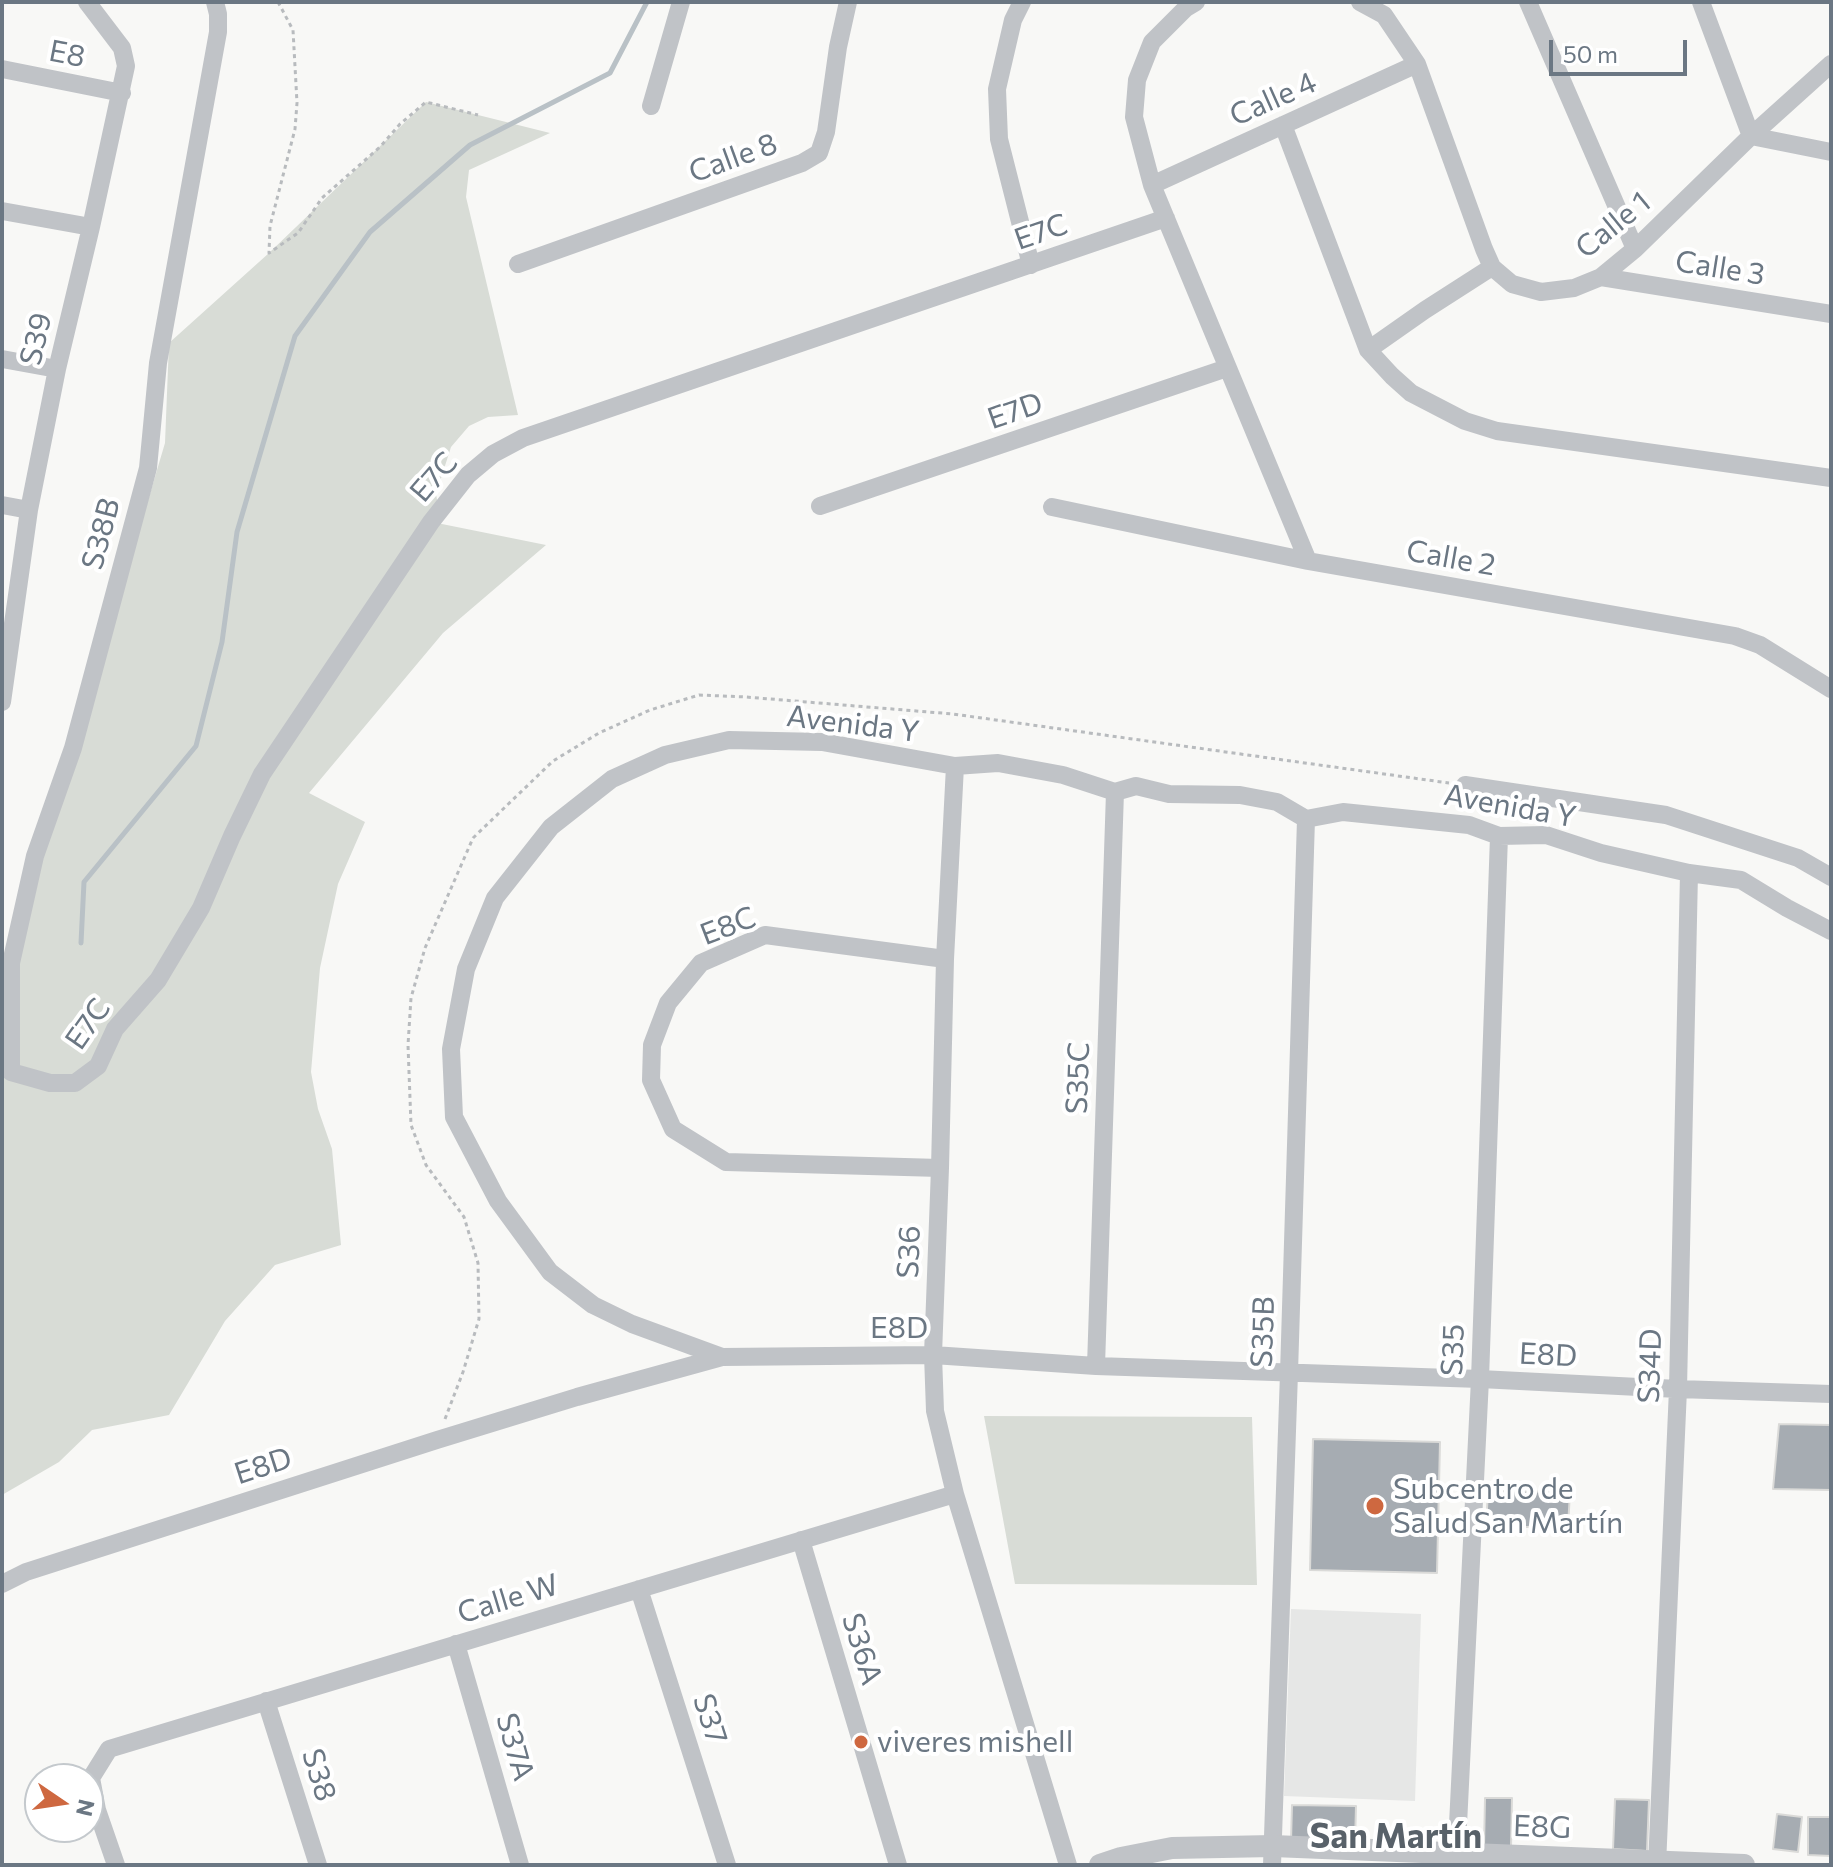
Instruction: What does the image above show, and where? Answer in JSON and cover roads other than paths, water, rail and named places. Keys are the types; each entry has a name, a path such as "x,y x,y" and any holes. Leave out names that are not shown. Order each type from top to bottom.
{"street":[{"name":"S39","path":"2,702 29,510 57,369 126,66 122,48 87,2"},
{"name":"S38B","path":"5,1071 11,963 35,856 73,748 148,468 158,363 218,32 215,2"},
{"path":"651,106 681,2"},
{"name":"Calle 8","path":"518,264 802,163 819,153 826,132 848,2"},
{"path":"1022,2 1013,20 997,89 999,139 1031,265"},
{"path":"1196,2 1152,42 1137,80 1134,117 1152,185 1308,561"},
{"path":"1360,2 1384,15 1417,64 1492,267 1368,350"},
{"path":"1528,2 1635,249"},
{"path":"1701,2 1751,136 1831,152"},
{"name":"Calle 4","path":"1152,185 1417,64"},
{"name":"Calle 1","path":"1492,267 1512,284 1541,292 1574,288 1601,277 1635,249 1751,136 1831,64"},
{"name":"E8","path":"2,69 122,93"},
{"path":"1283,125 1368,350 1411,393 1465,421 1497,431 1831,478"},
{"path":"2,211 91,227"},
{"name":"E7C","path":"5,1071 50,1083 75,1083 98,1066 115,1029 158,980 201,908 262,774 431,522 468,475 493,454 523,438 1166,218"},
{"name":"Calle 3","path":"1601,277 1831,314"},
{"path":"2,359 57,369"},
{"name":"E7D","path":"820,506 1227,368"},
{"path":"2,505 29,510"},
{"name":"Calle 2","path":"1052,507 1308,561 1735,636 1760,645 1831,689"},
{"name":"Avenida Y","path":"722,1357 632,1324 593,1305 550,1272 498,1201 454,1117 451,1049 466,969 495,898 551,827 612,779 665,755 729,740 822,742 955,766 998,763 1063,775 1115,792 1136,786 1169,794 1240,795 1277,802 1306,819 1343,812 1469,825 1499,836 1546,835 1601,853 1689,873 1741,880 1831,931"},
{"name":"S36","path":"955,766 945,959 933,1355 935,1411 955,1494 1068,1865"},
{"path":"1465,785 1666,815 1798,858 1831,877"},
{"name":"S35C","path":"1096,1366 1115,792"},
{"name":"S35B","path":"1273,1856 1306,819"},
{"name":"S35","path":"1457,1860 1480,1379 1499,836"},
{"name":"S34D","path":"1657,1863 1678,1389 1689,873"},
{"name":"E8C","path":"940,1168 726,1162 673,1129 651,1080 652,1045 668,1003 701,963 765,935 945,959"},
{"name":"E8D","path":"2,1584 26,1572 437,1440 722,1357 933,1355 1096,1366 1831,1394"},
{"name":"Calle W","path":"116,1865 97,1810 91,1778 109,1749 955,1494"},
{"name":"S36A","path":"801,1540 898,1865"},
{"name":"S37","path":"639,1589 727,1865"},
{"name":"S37A","path":"456,1644 520,1865"},
{"name":"S38","path":"266,1701 318,1865"},
{"name":"E8G","path":"1100,1865 1172,1848 1273,1856 1744,1865"}],"waterway":[{"path":"81,943 84,882 196,746 222,642 237,532 295,336 370,232 470,145 610,73 647,2"}],"place":[{"name":"Subcentro de Salud San Martín","path":"1375,1506"},
{"name":"viveres mishell","path":"861,1742"}],"district":[{"name":"San Martín","path":"1396,1837"}]}
